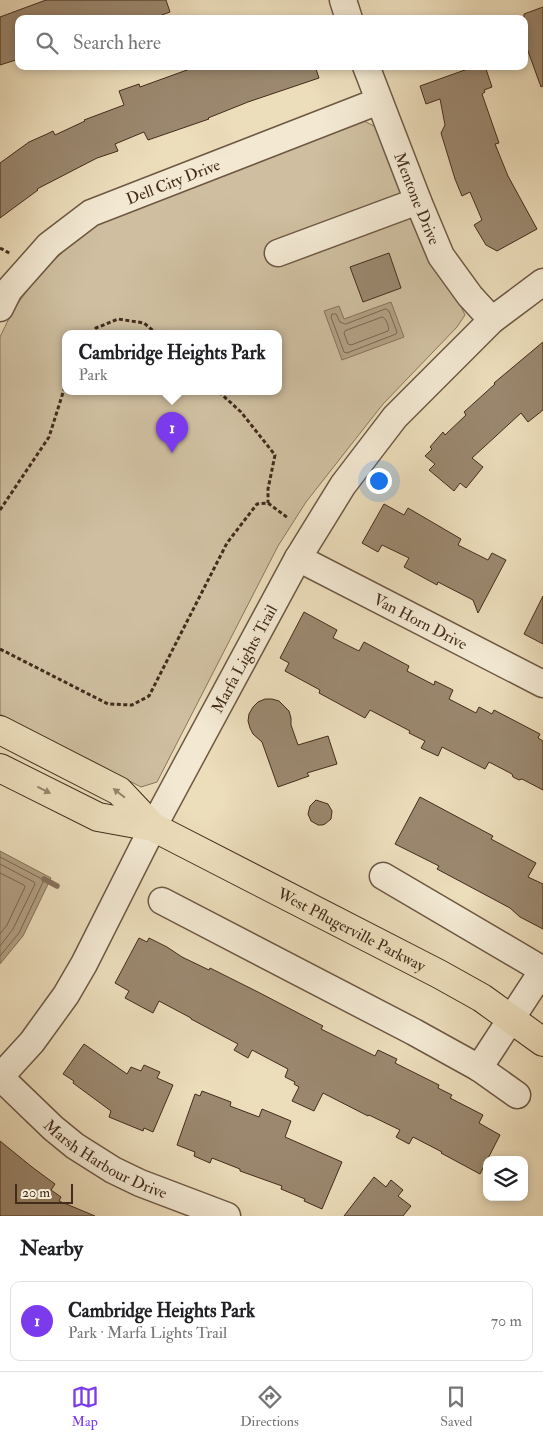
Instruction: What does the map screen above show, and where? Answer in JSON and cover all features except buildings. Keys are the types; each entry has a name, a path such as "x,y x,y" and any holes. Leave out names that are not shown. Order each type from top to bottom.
{"main road":[{"name":"West Pflugerville Parkway","path":"0,730 119,791 153,827"},
{"name":"West Pflugerville Parkway","path":"0,768 98,818 153,827 482,998 543,1042"}],"street":[{"path":"343,0 349,15"},
{"name":"Mentone Drive","path":"367,70 418,202 441,256 470,296 492,320"},
{"name":"Dell City Drive","path":"0,308 9,290 49,245 91,213 379,101"},
{"path":"278,253 418,202"},
{"name":"Marfa Lights Trail","path":"0,1077 32,1042 66,995 84,964 153,827 298,558 344,485 396,417 492,320 543,282"},
{"name":"Van Horn Drive","path":"298,558 543,684"},
{"path":"383,876 543,970 479,1068"},
{"path":"162,901 414,1032 479,1068 517,1095"},
{"name":"Marsh Harbour Drive","path":"0,1077 53,1128 75,1146 113,1170 140,1183 227,1216"}],"path":[{"path":"0,248 11,254"},
{"path":"94,330 118,320 144,323 152,330"},
{"path":"0,510 49,437 62,395"},
{"path":"222,395 241,412 275,455 268,489 268,503"},
{"path":"0,648 108,704 132,705 148,696 227,543 257,504 268,503 288,518"}],"shaded area":[{"path":"362,120 378,128 465,315 457,327 383,404 306,502 278,546 157,782 141,787 0,714 0,337 14,308 44,269 83,234 117,212"}],"water":[{"path":"391,302 404,337 342,360 324,311 339,306 344,319"},
{"path":"0,851 51,878 23,936 0,964"}],"waterway":[{"path":"44,879 57,886"}],"place":[{"name":"Cambridge Heights Park","path":"172,453"}]}
